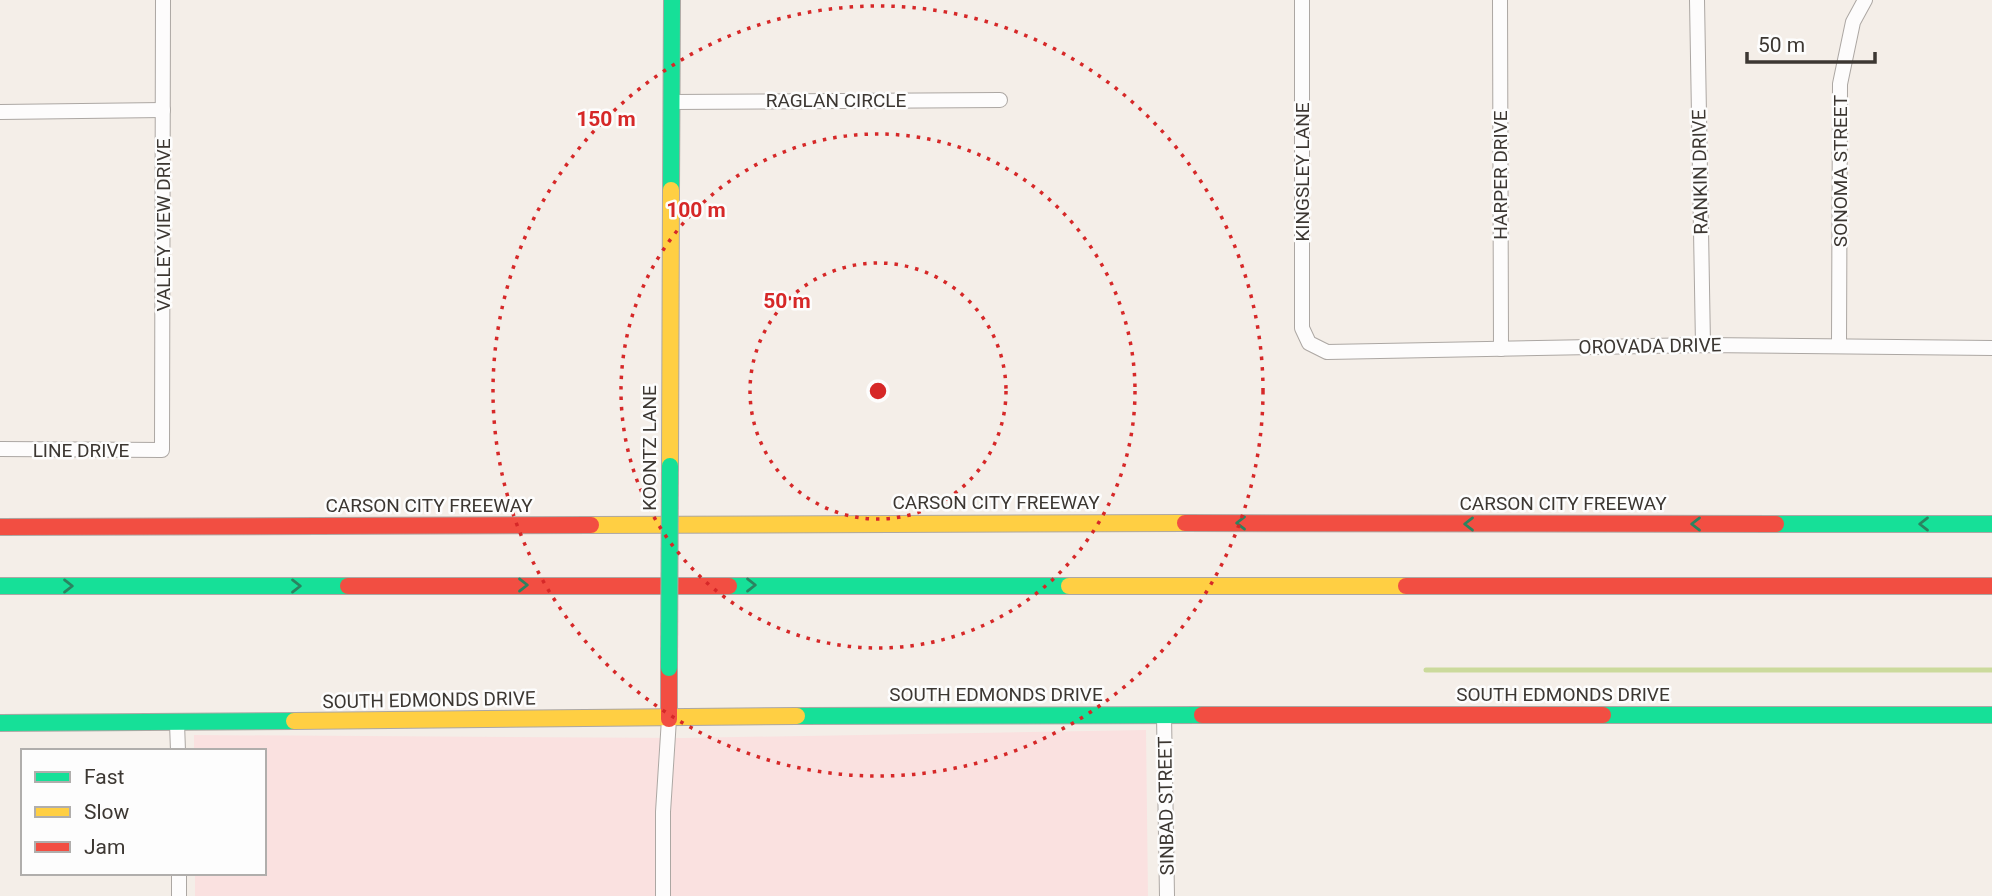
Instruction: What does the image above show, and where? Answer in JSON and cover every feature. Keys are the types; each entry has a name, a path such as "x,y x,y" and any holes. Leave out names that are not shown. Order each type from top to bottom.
{"main road":[{"name":"KOONTZ LANE","path":"669,719 672,0"},
{"name":"CARSON CITY FREEWAY","path":"0,527 1017,523 1992,524"},
{"path":"0,586 1992,586"},
{"name":"SOUTH EDMONDS DRIVE","path":"0,723 669,719 843,715 1992,715"}],"street":[{"name":"VALLEY VIEW DRIVE","path":"162,450 163,0"},
{"name":"KINGSLEY LANE","path":"1303,0 1302,328 1309,343"},
{"name":"HARPER DRIVE","path":"1500,0 1501,349"},
{"name":"RANKIN DRIVE","path":"1696,0 1703,345"},
{"name":"SONOMA STREET","path":"1839,346 1840,84 1853,22 1865,0"},
{"name":"RAGLAN CIRCLE","path":"671,102 1000,100"},
{"path":"0,112 163,110"},
{"name":"OROVADA DRIVE","path":"1309,343 1327,352 1703,345 1992,348"},
{"name":"LINE DRIVE","path":"0,449 162,450"},
{"name":"SINBAD STREET","path":"1164,715 1167,896"},
{"name":"KOONTZ LANE","path":"663,896 663,812 669,719"},
{"path":"177,723 178,749"},
{"path":"179,875 180,896"}],"shaded area":[{"path":"1146,730 1148,896 195,896 195,875 266,875 266,749 194,749 194,735 684,738"}],"waterway":[{"path":"1426,670 1992,670"}],"traffic: fast":[{"path":"671,190 672,0"},
{"path":"669,668 670,466"},
{"path":"1776,524 1992,524"},
{"path":"0,586 348,586"},
{"path":"729,586 1069,586"},
{"path":"797,716 1202,715"},
{"path":"1603,715 1992,715"},
{"path":"0,723 294,721"}],"traffic: slow":[{"path":"670,466 671,190"},
{"path":"591,525 1185,523"},
{"path":"1069,586 1406,586"},
{"path":"294,721 797,716"}],"traffic: jam":[{"path":"1185,523 1776,524"},
{"path":"0,527 591,525"},
{"path":"348,586 729,586"},
{"path":"1406,586 1992,586"},
{"path":"669,668 669,719"},
{"path":"1202,715 1603,715"}]}
